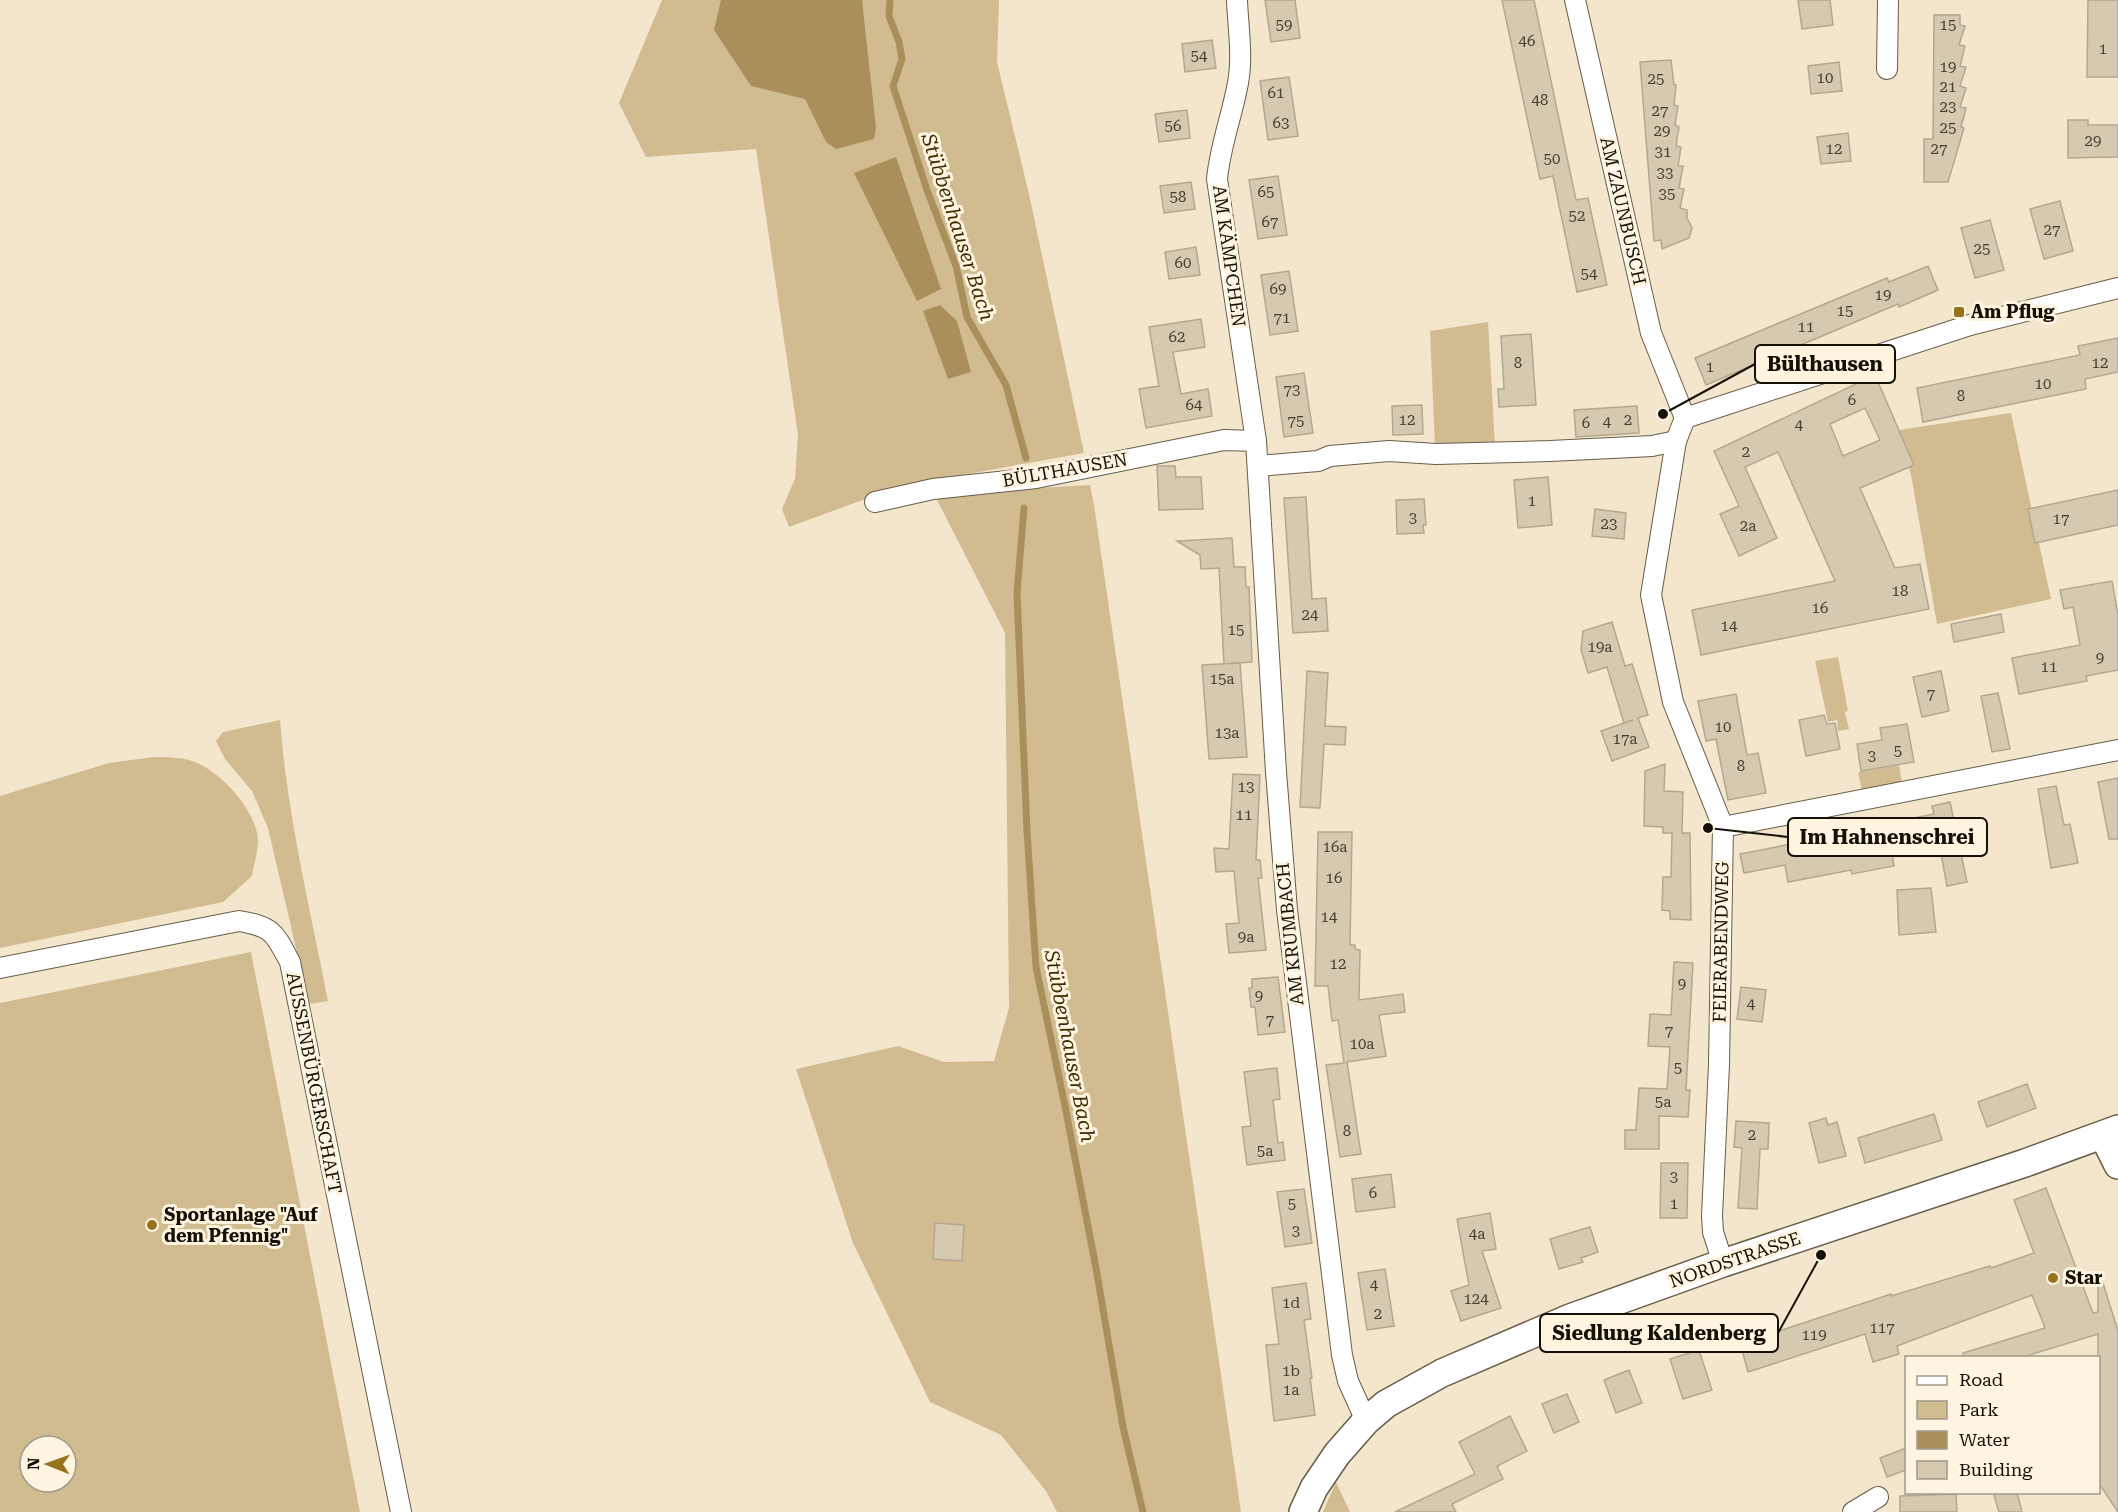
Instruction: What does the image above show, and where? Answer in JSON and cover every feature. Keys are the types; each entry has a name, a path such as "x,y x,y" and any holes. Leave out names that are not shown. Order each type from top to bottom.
{"main road":[{"name":"NORDSTRASSE","path":"1303,1512 1314,1488 1337,1454 1366,1421 1386,1404 1411,1389 1495,1349 1570,1318 1723,1263 2025,1163 2110,1132"},
{"path":"2110,1132 2118,1165"}],"street":[{"name":"AM KÄMPCHEN","path":"1237,0 1240,66 1238,85 1217,179 1256,441"},
{"name":"AM ZAUNBUSCH","path":"1575,0 1651,333 1685,418"},
{"path":"1887,69 1888,0"},
{"path":"1685,418 1970,325 2118,288"},
{"name":"FEIERABENDWEG","path":"1685,418 1676,441 1651,596 1673,702 1723,827 1719,1064 1712,1216 1713,1232 1723,1263"},
{"name":"BÜLTHAUSEN","path":"875,502 933,489 1036,478 1224,440 1256,441"},
{"name":"AM KRUMBACH","path":"1256,441 1276,772 1288,921 1342,1355 1348,1381 1366,1421"},
{"path":"1259,466 1389,451 1436,454 1550,452 1652,446 1676,441"},
{"path":"1723,827 2118,750"},
{"name":"AUSSENBÜRGERSCHAFT","path":"0,968 239,921 263,925 278,938 290,962 401,1512"},
{"path":"1853,1512 1878,1497"}],"green space":[{"path":"662,0 999,0 997,62 1029,194 1084,453 901,486 789,527 782,509 795,479 798,435 756,149 646,157 619,103"},
{"path":"1488,322 1495,446 1435,446 1430,331"},
{"path":"2011,413 2051,599 1937,624 1911,475 1899,430"},
{"path":"1090,485 1241,1512 1057,1512 1046,1491 1001,1435 930,1402 853,1243 796,1069 898,1046 944,1062 994,1061 1009,1008 1005,633 934,494"},
{"path":"1838,657 1849,729 1838,731 1837,720 1828,722 1815,661"},
{"path":"280,720 288,791 328,1001 309,1004 268,828 252,791 225,759 216,741 223,732"},
{"path":"153,757 180,758 195,762 216,774 236,793 256,828 257,853 252,876 223,902 0,948 0,796 109,763"},
{"path":"1899,765 1902,782 1862,791 1858,772"},
{"name":"Sportanlage \"Auf dem Pfennig\"","path":"251,952 360,1512 0,1512 0,1003"},
{"path":"1336,1482 1350,1512 1323,1512"}],"water":[{"path":"721,0 862,0 876,128 874,139 836,149 826,142 805,99 751,86 714,30"},
{"path":"896,157 941,289 917,301 854,173"},
{"path":"940,305 957,321 971,372 948,379 923,311"}],"building":[{"path":"1265,0 1295,0 1300,38 1271,42"},
{"path":"1502,0 1534,0 1576,200 1588,198 1607,285 1577,292 1553,176 1540,179"},
{"path":"1798,0 1830,0 1833,25 1802,29"},
{"path":"2088,0 2118,0 2118,77 2087,77"},
{"path":"1934,15 1960,15 1960,25 1965,26 1959,45 1965,46 1960,66 1966,67 1960,86 1966,88 1960,107 1966,108 1961,127 1964,128 1948,182 1924,182 1924,139 1933,139"},
{"path":"1212,40 1216,68 1185,72 1182,44"},
{"path":"1671,60 1674,85 1676,85 1674,105 1678,106 1675,125 1679,127 1676,146 1681,147 1678,166 1683,166 1679,188 1684,189 1680,208 1687,210 1687,218 1692,228 1689,238 1662,249 1661,240 1654,241 1640,62"},
{"path":"1839,62 1842,91 1811,94 1808,66"},
{"path":"1289,77 1298,136 1268,140 1260,81"},
{"path":"1187,110 1190,138 1159,142 1155,114"},
{"path":"2068,120 2088,120 2088,125 2118,125 2118,157 2068,158"},
{"path":"1848,133 1851,161 1821,164 1817,137"},
{"path":"1278,176 1287,235 1258,239 1249,180"},
{"path":"1191,182 1195,209 1164,213 1160,186"},
{"path":"2060,201 2073,251 2044,259 2030,209"},
{"path":"1990,220 2004,270 1975,278 1961,228"},
{"path":"1196,247 1200,275 1169,279 1165,252"},
{"path":"1928,266 1938,290 1899,307 1898,304 1706,385 1695,358 1887,278 1889,282"},
{"path":"1289,271 1298,331 1270,335 1261,275"},
{"path":"1201,319 1205,347 1173,352 1181,394 1208,389 1212,416 1146,428 1139,389 1159,386 1149,327"},
{"path":"1531,334 1536,405 1499,407 1498,389 1504,389 1501,336"},
{"path":"2118,338 2118,372 2085,379 2086,389 1923,422 1917,388 2080,355 2078,346"},
{"path":"1304,373 1313,433 1284,437 1276,377"},
{"path":"1875,375 1914,465 1860,488 1895,568 1920,564 1929,609 1701,655 1692,610 1835,581 1778,452 1745,467 1777,538 1739,556 1720,514 1739,506 1714,451","holes":["1865,408 1880,440 1843,456 1830,424"]},
{"path":"1422,405 1423,434 1393,435 1392,406"},
{"path":"1637,406 1639,433 1576,437 1574,410"},
{"path":"1157,466 1175,466 1176,477 1201,477 1203,509 1159,510"},
{"path":"1548,477 1552,525 1518,528 1514,480"},
{"path":"2118,490 2118,525 2035,543 2028,509"},
{"path":"1306,497 1312,599 1326,598 1328,631 1293,633 1284,498"},
{"path":"1424,499 1426,525 1423,525 1424,533 1397,534 1396,500"},
{"path":"1595,509 1626,513 1624,539 1592,536"},
{"path":"1232,538 1234,567 1245,567 1246,587 1249,587 1252,662 1224,664 1219,568 1201,569 1200,555 1177,541"},
{"path":"2112,581 2118,615 2118,670 2086,676 2087,681 2019,694 2012,658 2080,645 2073,607 2064,609 2060,590"},
{"path":"2001,614 2004,632 1954,642 1951,624"},
{"path":"1612,622 1625,666 1632,664 1648,715 1638,718 1649,747 1612,761 1601,731 1633,720 1624,723 1607,667 1588,673 1581,650 1583,631"},
{"path":"1240,663 1247,757 1209,759 1202,665"},
{"path":"1307,671 1328,673 1325,726 1346,727 1345,745 1324,744 1320,808 1300,807"},
{"path":"1941,671 1949,711 1922,717 1913,677"},
{"path":"1998,693 2010,749 1992,752 1981,696"},
{"path":"1736,694 1747,755 1758,753 1766,793 1728,800 1716,739 1706,741 1698,701"},
{"path":"1824,715 1827,724 1835,723 1840,749 1806,756 1799,720"},
{"path":"1907,724 1914,762 1861,771 1857,744 1882,740 1880,728"},
{"path":"1665,764 1664,791 1683,792 1682,833 1690,833 1691,920 1670,919 1670,911 1662,910 1663,877 1671,877 1672,833 1663,833 1663,827 1644,826 1645,771"},
{"path":"1233,774 1260,775 1256,860 1260,860 1262,878 1258,878 1266,950 1229,953 1226,924 1239,923 1234,871 1216,872 1214,848 1229,849"},
{"path":"2118,778 2118,839 2109,839 2098,782"},
{"path":"2056,786 2064,825 2070,824 2078,863 2051,868 2038,789"},
{"path":"1950,802 1967,882 1947,886 1937,832 1890,842 1894,866 1852,874 1851,870 1788,882 1785,865 1744,873 1740,854 1934,814 1932,806"},
{"path":"1318,832 1352,832 1350,945 1355,945 1355,949 1360,950 1359,1000 1403,994 1405,1012 1379,1015 1386,1056 1347,1062 1361,1154 1340,1157 1326,1065 1344,1063 1338,1020 1332,1021 1328,986 1315,986"},
{"path":"1931,888 1936,932 1899,935 1897,890"},
{"path":"1674,962 1693,963 1686,1090 1690,1090 1688,1117 1659,1116 1659,1149 1625,1149 1625,1130 1636,1130 1639,1088 1667,1089 1670,1047 1648,1046 1650,1014 1671,1015"},
{"path":"1278,977 1285,1032 1258,1035 1255,1007 1251,1007 1249,988 1252,988 1252,979"},
{"path":"1741,987 1766,990 1762,1022 1737,1019"},
{"path":"1277,1068 1280,1099 1273,1100 1278,1143 1283,1142 1285,1160 1247,1165 1242,1127 1251,1126 1244,1072"},
{"path":"2027,1084 2036,1108 1987,1127 1978,1102"},
{"path":"1934,1114 1942,1140 1865,1163 1858,1138"},
{"path":"1826,1118 1828,1125 1837,1122 1846,1156 1819,1163 1809,1123"},
{"path":"1736,1121 1769,1123 1768,1149 1760,1149 1757,1209 1738,1208 1742,1148 1734,1147"},
{"path":"1661,1163 1688,1163 1687,1218 1660,1218"},
{"path":"1391,1174 1395,1207 1356,1212 1352,1179"},
{"path":"2046,1188 2093,1313 2098,1312 2098,1283 2103,1283 2118,1331 2118,1512 2100,1485 2098,1334 2026,1356 1964,1356 1963,1353 2045,1328 2032,1295 1897,1346 1899,1354 1873,1362 1865,1334 1748,1372 1739,1339 1763,1332 1764,1336 1891,1294 1891,1296 1990,1266 1991,1268 2034,1253 2014,1200"},
{"path":"1304,1189 1312,1243 1285,1247 1277,1192"},
{"path":"1490,1213 1496,1249 1482,1251 1501,1308 1461,1321 1451,1291 1469,1285 1457,1219"},
{"path":"935,1223 964,1225 962,1261 933,1259"},
{"path":"1590,1227 1598,1252 1581,1258 1583,1262 1559,1269 1550,1239"},
{"path":"1385,1269 1394,1326 1367,1330 1358,1273"},
{"path":"1306,1283 1311,1319 1304,1320 1315,1415 1274,1421 1266,1345 1279,1344 1272,1288"},
{"path":"1699,1350 1712,1390 1683,1399 1670,1359"},
{"path":"1629,1370 1642,1403 1616,1413 1604,1380"},
{"path":"1567,1394 1579,1422 1554,1433 1542,1404"},
{"path":"1510,1416 1527,1451 1497,1466 1503,1479 1452,1504 1456,1512 1395,1512 1475,1474 1459,1442"},
{"path":"1905,1448 1905,1470 1887,1477 1880,1458"},
{"path":"1956,1494 1957,1512 1900,1512 1900,1496"},
{"path":"1994,1494 2018,1494 2022,1512 1999,1512"}],"waterway":[{"name":"Stübbenhauser Bach","path":"890,0 889,16 899,42 902,59 893,86 927,190 956,266 967,317 1006,385 1026,458"},
{"name":"Stübbenhauser Bach","path":"1024,508 1017,593 1027,831 1036,967 1096,1268 1123,1427 1143,1512"}],"place":[{"name":"Am Pflug","path":"1959,312"},
{"name":"Bülthausen","path":"1663,414"},
{"name":"Im Hahnenschrei","path":"1708,828"},
{"name":"Sportanlage \"Auf dem Pfennig\"","path":"152,1225"},
{"name":"Siedlung Kaldenberg","path":"1821,1255"},
{"name":"Star","path":"2053,1278"}]}
